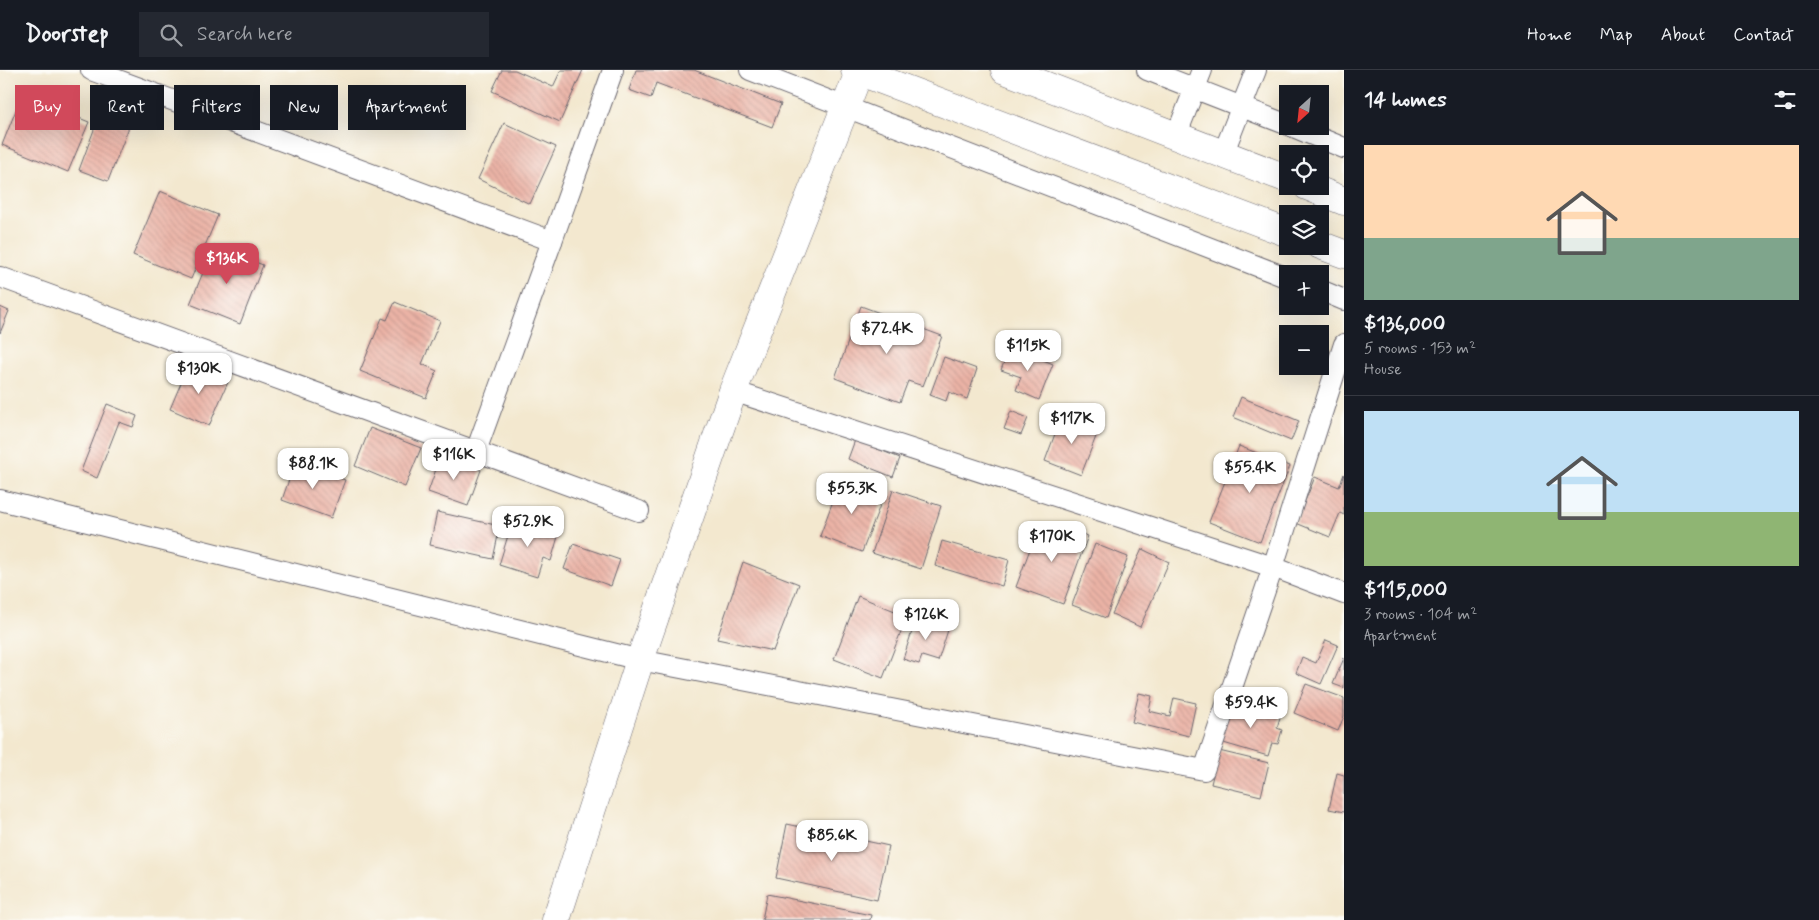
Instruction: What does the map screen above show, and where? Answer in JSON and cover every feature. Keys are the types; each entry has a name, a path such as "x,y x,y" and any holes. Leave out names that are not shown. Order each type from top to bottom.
{"street":[{"path":"91,70 552,241"},
{"path":"476,451 613,70"},
{"path":"750,70 1279,275"},
{"path":"1004,70 1279,176"},
{"path":"1147,70 1198,79 1242,106 1279,121"},
{"path":"1223,154 1256,70"},
{"path":"556,920 640,660 733,391 858,71 1279,230"},
{"path":"1176,136 1198,79"},
{"path":"1313,135 1344,148"},
{"path":"1329,195 1344,201"},
{"path":"1329,248 1344,254"},
{"path":"0,277 640,511"},
{"path":"1329,294 1344,300"},
{"path":"0,500 640,660 1204,770 1273,567 1344,344"},
{"path":"733,391 1273,567 1344,594"}],"building":[{"path":"502,70 515,70 553,87 561,70 583,70 560,122 492,91"},
{"path":"636,70 694,70 781,104 772,127 656,83 651,98 629,90"},
{"path":"15,112 15,130 80,130 80,118 89,122 68,172 2,145"},
{"path":"504,123 556,147 530,204 478,179"},
{"path":"94,130 128,130 108,181 79,170"},
{"path":"160,191 218,215 191,279 133,255"},
{"path":"214,246 263,265 240,324 190,304"},
{"path":"395,302 440,321 422,364 437,371 426,398 360,371 382,318 387,320"},
{"path":"861,306 942,336 923,386 908,381 900,402 835,378"},
{"path":"0,307 9,311 0,333"},
{"path":"1010,346 1053,364 1039,400 1016,390 1021,377 1001,370"},
{"path":"944,357 977,369 967,399 949,392 946,401 930,395"},
{"path":"189,364 228,382 209,426 170,409"},
{"path":"1241,397 1299,421 1291,441 1233,417"},
{"path":"107,404 137,416 133,427 119,422 97,478 81,471"},
{"path":"1011,411 1028,418 1021,435 1004,429"},
{"path":"1062,415 1099,429 1081,475 1045,461"},
{"path":"370,428 421,448 405,487 355,466"},
{"path":"855,440 900,458 893,477 848,459"},
{"path":"1239,446 1290,466 1260,542 1209,522"},
{"path":"441,455 481,470 468,506 428,492"},
{"path":"295,462 345,480 331,518 282,500"},
{"path":"1344,474 1344,515 1340,513 1330,537 1296,523 1315,477 1339,487"},
{"path":"841,479 884,495 862,552 820,536"},
{"path":"893,490 941,506 921,569 872,553"},
{"path":"437,512 500,526 493,559 430,545"},
{"path":"513,519 559,533 551,561 543,558 537,577 499,565"},
{"path":"1056,524 1088,536 1063,604 1016,587 1037,530 1052,536"},
{"path":"942,541 1009,560 1002,586 935,566"},
{"path":"573,544 620,560 611,586 564,569"},
{"path":"1095,544 1128,557 1106,618 1072,605"},
{"path":"1142,549 1169,562 1140,627 1112,614"},
{"path":"743,562 799,584 773,651 717,639"},
{"path":"858,596 907,616 883,678 834,659"},
{"path":"917,616 949,627 938,661 922,656 919,664 903,659"},
{"path":"1326,640 1338,645 1321,684 1296,673 1302,657 1316,663"},
{"path":"1344,658 1344,688 1333,684"},
{"path":"1306,684 1344,698 1344,716 1338,731 1294,713"},
{"path":"1139,693 1152,696 1149,711 1170,716 1174,698 1196,703 1189,736 1132,722"},
{"path":"1232,702 1280,717 1277,728 1282,730 1278,744 1272,743 1268,756 1220,742"},
{"path":"1219,751 1269,763 1261,796 1211,784"},
{"path":"1337,773 1344,775 1344,812 1329,809"},
{"path":"787,824 889,846 877,900 776,878"},
{"path":"767,894 871,915 870,920 762,920"}]}
